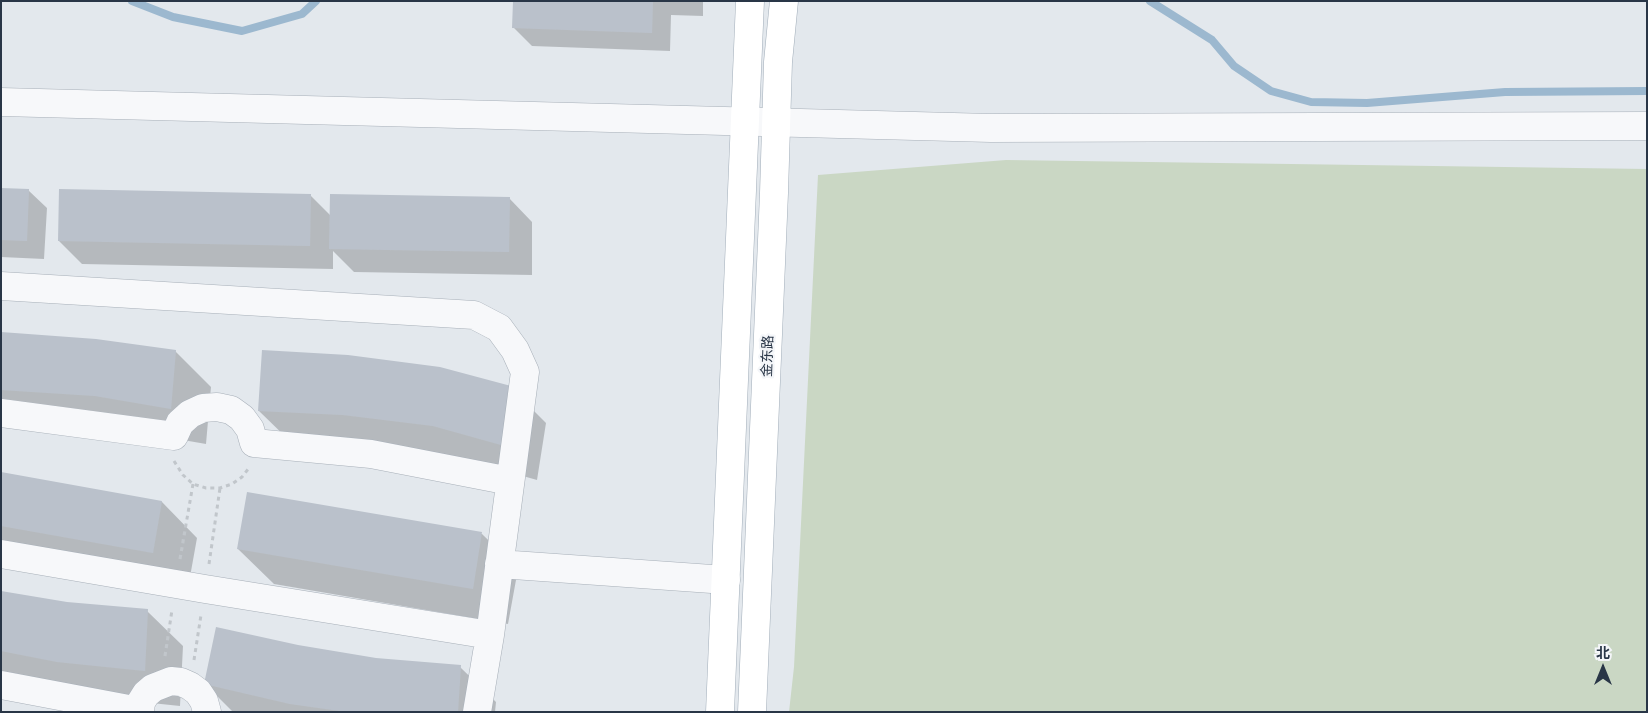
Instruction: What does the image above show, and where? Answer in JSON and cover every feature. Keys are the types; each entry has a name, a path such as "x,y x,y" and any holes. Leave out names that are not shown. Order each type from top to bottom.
{"main road":[{"path":"720,712 750,1"},
{"name":"金东路","path":"752,712 778,62 784,1"}],"street":[{"path":"1,102 990,128 1647,126"},
{"path":"1,286 474,315 499,328 516,350 525,372 490,635 477,712"},
{"path":"1,413 174,436 180,423 190,414 203,408 217,407 230,410 242,418 250,429 254,442 371,454 510,481"},
{"path":"1,554 215,591 490,635"},
{"path":"499,564 726,580"},
{"path":"1,685 140,711 141,702 152,688 171,681 181,682 198,692 204,701 207,712"}],"path":[{"path":"174,436 172,449 175,463 182,475 193,484 206,488 220,488 232,484 242,477 250,467 254,455 254,442"}],"green space":[{"path":"1006,160 1647,169 1647,712 789,712 794,667 818,175"}],"building":[{"path":"513,1 653,1 652,33 512,28"},
{"path":"1,188 29,189 27,241 1,240"},
{"path":"59,189 311,194 310,246 58,241"},
{"path":"330,194 510,197 509,252 329,249"},
{"path":"1,332 96,339 176,350 171,409 95,396 1,390"},
{"path":"262,350 348,355 440,367 511,386 501,445 433,426 343,415 258,411"},
{"path":"1,472 162,501 153,553 1,526"},
{"path":"247,492 482,532 473,589 237,549"},
{"path":"1,591 67,602 148,609 145,671 57,662 1,651"},
{"path":"216,627 298,645 376,658 461,665 458,712 347,712 290,704 204,684"}],"waterway":[{"path":"132,1 173,17 242,31 302,14 316,1"},
{"path":"1150,1 1212,40 1234,66 1271,91 1311,102 1367,103 1505,92 1647,91"}]}
